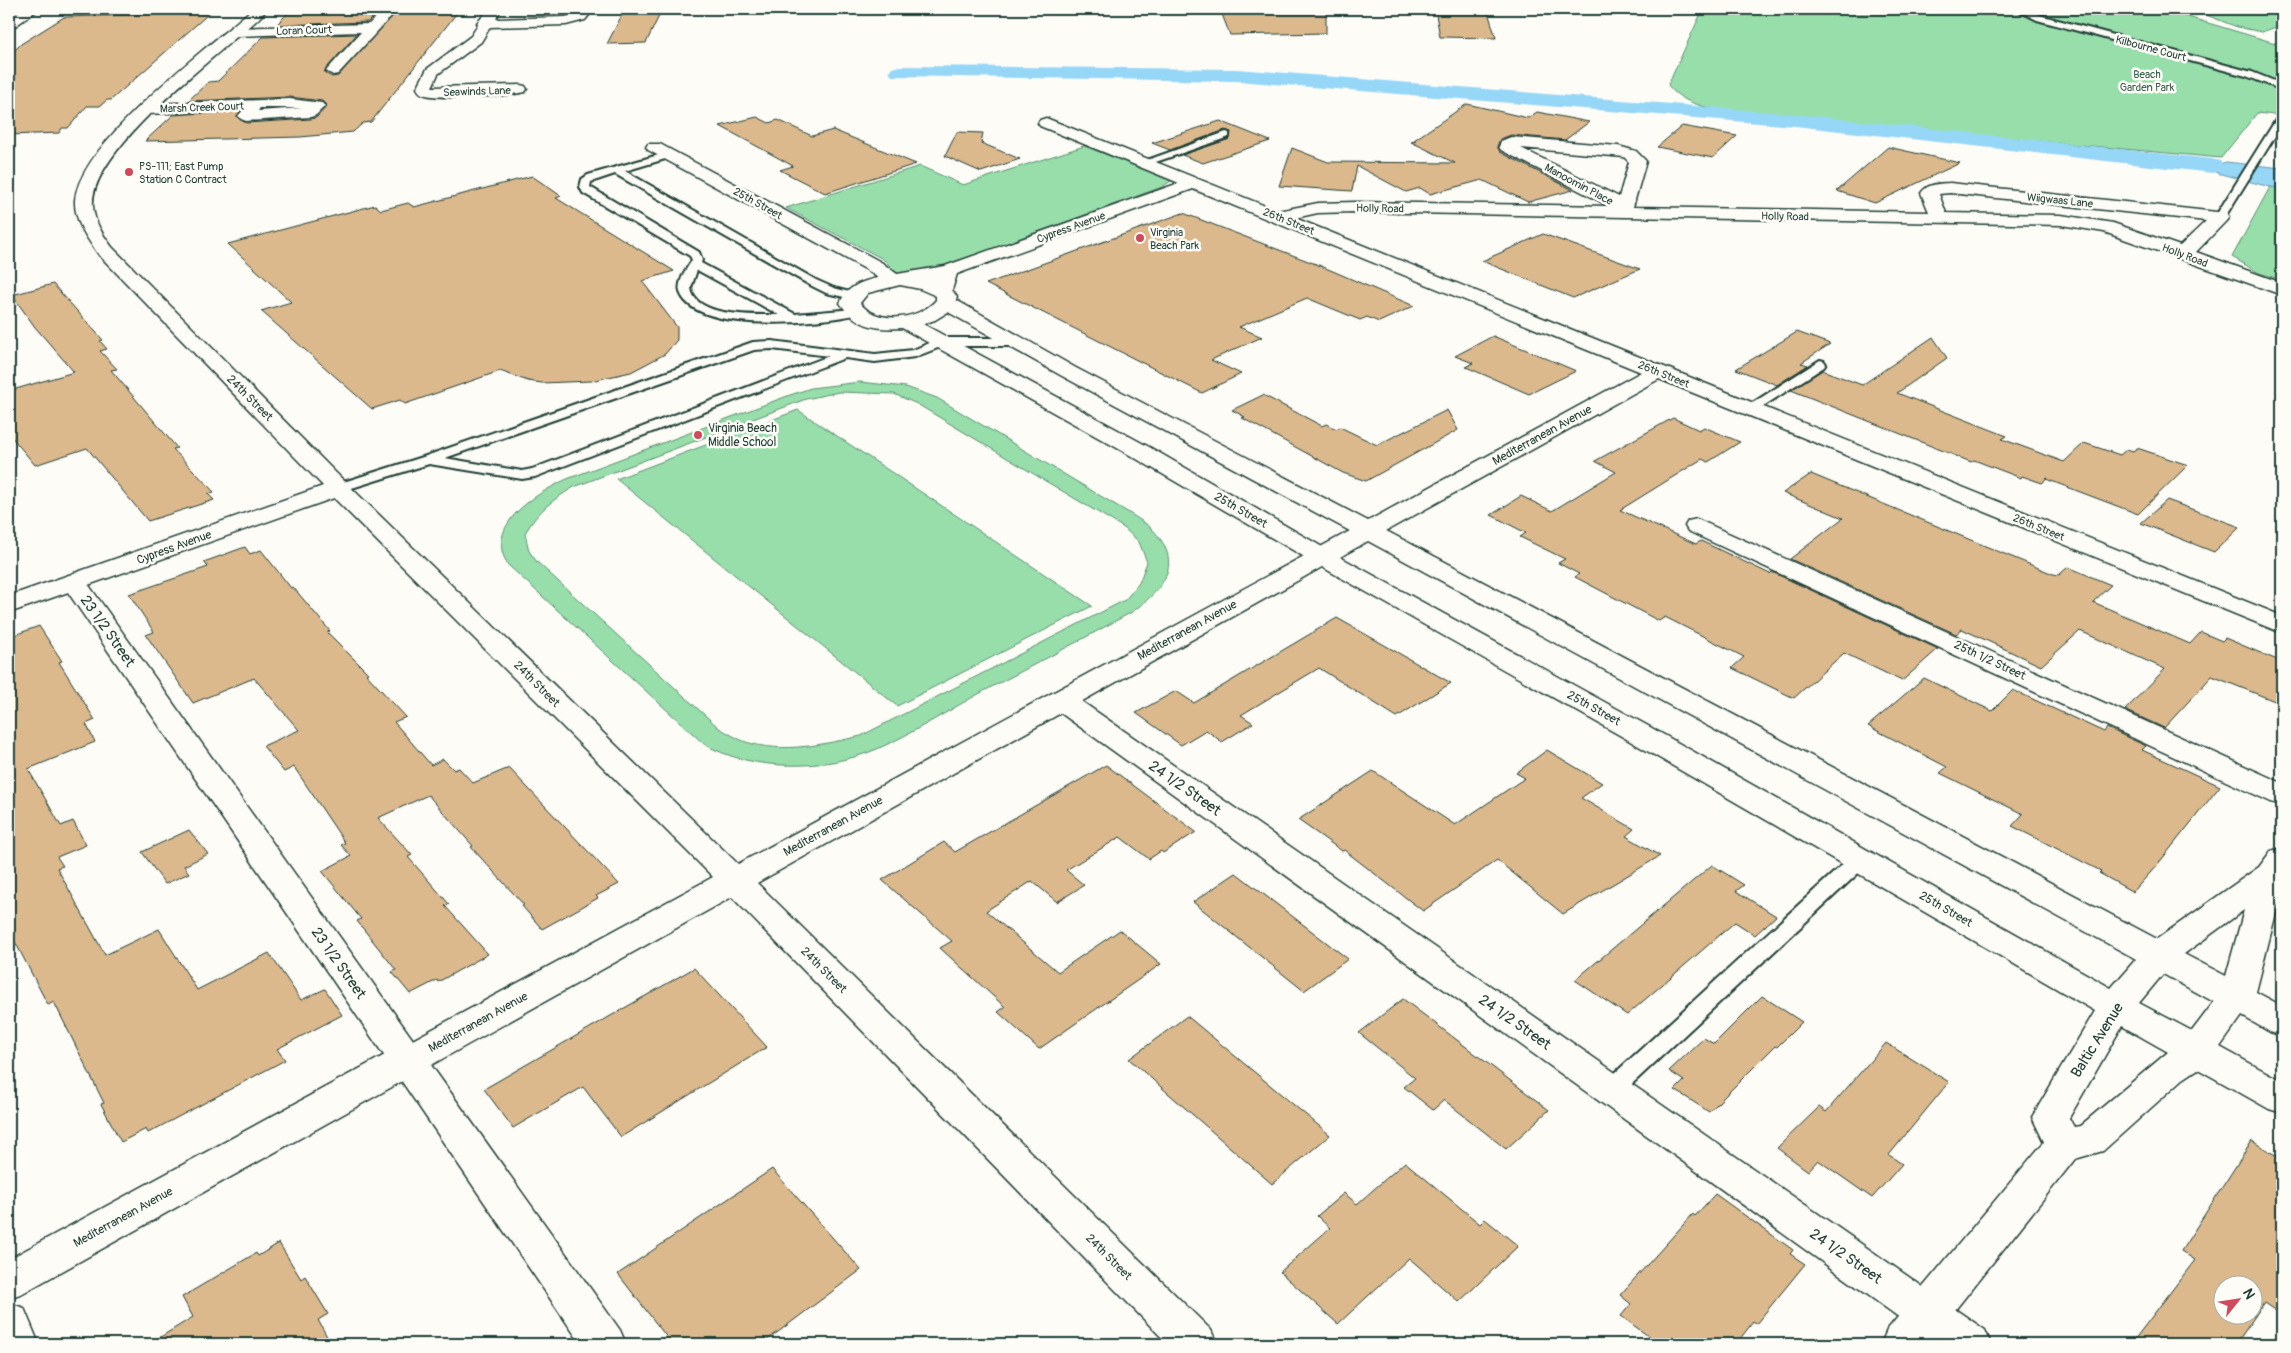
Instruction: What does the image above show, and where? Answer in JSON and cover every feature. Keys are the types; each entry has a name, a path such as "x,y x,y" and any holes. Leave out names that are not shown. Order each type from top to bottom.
{"street":[{"path":"9,24 32,9"},
{"name":"24th Street","path":"260,9 148,109 106,152 86,190 83,206 87,222 105,251 339,488 735,880 1196,1344"},
{"name":"Seawinds Lane","path":"495,9 484,23 476,39 432,72 424,88 428,91 438,92 520,89"},
{"path":"484,23 566,21 580,17 587,9"},
{"path":"334,71 390,10"},
{"name":"Loran Court","path":"235,32 373,28"},
{"name":"Marsh Creek Court","path":"148,109 255,105"},
{"name":"26th Street","path":"1046,123 2282,625"},
{"name":"Manoomin Place","path":"1519,142 1618,151 1636,158 1638,161 1623,213 1619,206 1610,199 1507,147 1507,144 1519,142"},
{"name":"25th Street","path":"661,151 898,281"},
{"name":"Cypress Avenue","path":"898,281 949,271 1194,183"},
{"name":"Wiigwaas Lane","path":"1940,219 1930,193 1933,190 1950,188 2220,216"},
{"name":"Holly Road","path":"1278,216 1318,208 1355,207 2061,220 2084,223 2129,234 2282,289"},
{"path":"2180,253 2190,248 2220,216"},
{"path":"856,299 872,279 872,271 862,260"},
{"path":"944,296 949,271"},
{"name":"25th Street","path":"944,296 940,309 928,316 903,322 866,318 856,299 874,284 898,281 920,282 944,296 1015,342 1237,463 1368,531 2282,1022"},
{"name":"25th Street","path":"903,322 1143,453 2116,1006 2282,1098"},
{"name":"Mediterranean Avenue","path":"9,1280 1657,372"},
{"name":"Cypress Avenue","path":"9,605 339,488"},
{"name":"25th 1/2 Street","path":"1697,526 2282,795"},
{"name":"23 1/2 Street","path":"74,582 605,1344"},
{"name":"24 1/2 Street","path":"1061,700 1970,1344"},
{"name":"Baltic Avenue","path":"2276,867 2237,997 2197,1051 2170,1069 2090,1140 2064,1145 2050,1117 2116,1006 2160,955 2276,867"},
{"path":"1902,1344 2064,1145"},
{"path":"9,1322 18,1344"}],"lane":[{"name":"Kilbourne Court","path":"2019,9 2040,18 2249,74 2282,87"},
{"path":"2220,216 2282,118"},
{"path":"1144,163 1226,135"},
{"path":"661,151 616,170 592,177 586,181 585,187 587,191 695,254 697,260 686,281 685,290 693,305 706,312 723,315 793,318 856,299"},
{"path":"616,170 812,282 830,291 856,299"},
{"path":"695,264 793,318"},
{"path":"339,488 428,460 753,346 772,345 875,358 915,353 941,342 1015,342"},
{"path":"428,460 522,474 535,473 843,355"},
{"path":"1749,409 1820,364"},
{"path":"1611,1090 1860,860"}],"green space":[{"name":"Beach Garden Park","path":"1703,9 2161,9 2282,45 2282,116 2257,113 2221,158 1745,114 1713,109 1683,99 1668,85"},
{"path":"2191,9 2282,9 2282,25 2262,32 2237,27"},
{"path":"1084,146 1168,178 1171,181 1162,187 924,274 899,275 883,259 786,208 920,166 963,185"},
{"path":"2270,187 2282,188 2282,280 2259,273 2232,257"},
{"path":"860,382 906,387 937,398 1147,525 1162,542 1167,554 1169,565 1166,575 1153,595 1132,612 984,691 918,729 877,749 835,761 789,765 766,764 744,760 704,744 508,565 502,551 502,538 513,516 523,506 545,490 567,479 811,388","holes":["839,392 894,394 917,404 1124,528 1139,542 1147,562 1139,583 1125,600 861,736 804,746 760,746 746,742 719,728 537,562 529,551 525,533 530,525 546,507 574,487 806,399"]},
{"path":"798,410 1092,606 897,706 616,479"}],"water":[{"path":"2226,162 2282,168 2282,188 2270,187 2217,173 2212,166"}],"building":[{"path":"171,9 214,9 111,100 107,100 100,106 87,106 68,128 62,128 59,133 9,135 9,56 21,44 64,17 165,14"},
{"path":"381,9 368,22 276,25 290,11"},
{"path":"398,9 460,9 371,122 363,123 353,132 300,137 145,141 173,115 240,111 237,117 246,123 317,117 327,106 322,101 290,97 188,101 208,82 218,81 263,37 357,34 325,70 325,73 332,77 338,76"},
{"path":"625,9 655,9 652,14 660,14 646,43 607,44"},
{"path":"1220,9 1326,9 1326,33 1230,35"},
{"path":"1435,9 1487,9 1496,38 1440,37"},
{"path":"1467,104 1528,118 1537,112 1589,122 1565,140 1511,135 1500,139 1497,146 1500,152 1573,190 1528,202 1482,180 1430,194 1420,188 1406,192 1357,166 1352,191 1279,186 1292,148 1328,162 1455,163 1411,142 1416,141 1414,140"},
{"path":"757,117 769,123 778,120 812,136 833,130 916,164 825,193 780,170 793,166 720,126"},
{"path":"1220,121 1270,141 1203,163 1182,155 1230,139 1231,132 1225,130 1170,150 1152,143"},
{"path":"1682,126 1737,136 1713,158 1657,147"},
{"path":"957,132 983,133 981,143 1020,159 981,172 945,156"},
{"path":"1888,147 1960,163 1875,203 1837,191"},
{"path":"532,176 561,196 556,198 674,271 642,281 677,327 677,340 665,354 631,372 591,381 542,383 528,381 500,371 405,404 400,400 372,409 261,311 291,302 228,244 375,205 381,210 408,203 414,207"},
{"path":"1183,213 1321,266 1414,306 1379,322 1367,317 1360,320 1307,298 1239,327 1262,337 1211,360 1241,374 1202,393 986,284"},
{"path":"1543,234 1640,269 1573,298 1482,261"},
{"path":"53,284 103,340 100,341 107,349 100,351 117,369 111,370 177,448 173,449 214,492 208,494 214,500 148,521 87,448 35,465 9,434 9,391 74,372 35,327 12,295"},
{"path":"1797,332 1830,344 1801,363 1808,365 1777,385 1736,369"},
{"path":"1493,336 1576,371 1529,394 1466,367 1473,363 1455,356"},
{"path":"1933,337 1947,358 1897,393 2007,436 2002,439 2064,462 2084,443 2120,455 2127,449 2133,451 2137,448 2188,465 2138,514 2047,479 2042,483 2022,476 2021,478 1974,460 1971,462 1791,390 1822,370 1862,385"},
{"path":"1263,395 1322,426 1326,424 1336,429 1340,427 1377,445 1447,410 1458,430 1366,481 1343,473 1242,418 1245,417 1232,410"},
{"path":"1673,418 1699,430 1704,427 1740,442 1708,462 1702,459 1620,510 1696,544 1701,541 1770,574 1772,572 1938,649 1902,681 1844,653 1794,698 1732,668 1744,657 1665,617 1659,621 1575,577 1579,574 1558,563 1565,559 1520,537 1526,533 1491,515 1521,496 1552,511 1616,472 1595,461"},
{"path":"1811,474 2053,574 2059,575 2068,567 2111,585 2093,602 2190,644 2201,632 2222,641 2225,638 2282,662 2282,704 2212,676 2164,728 2125,710 2165,669 2080,631 2041,666 1962,629 1956,634 1790,559 1843,518 1783,493"},
{"path":"2167,500 2240,527 2214,552 2141,523"},
{"path":"245,547 250,554 261,550 291,588 293,587 330,631 327,632 368,673 366,674 406,717 394,722 431,765 443,759 454,770 459,768 473,783 509,768 619,884 542,929 522,906 524,905 471,847 473,846 428,795 378,818 412,855 408,857 449,904 445,906 488,954 438,982 437,980 410,994 392,972 396,970 357,921 361,919 322,871 351,856 341,845 345,843 294,767 284,772 263,746 299,730 254,678 193,703 146,635 154,632 129,594 208,567 204,562"},
{"path":"1337,618 1451,683 1397,717 1319,668 1241,715 1253,723 1222,742 1206,730 1181,745 1136,713 1176,691 1194,703"},
{"path":"39,626 62,661 59,662 95,720 86,724 95,742 28,769 61,826 73,821 86,845 57,857 63,866 57,868 105,955 159,929 197,990 269,953 301,1000 325,989 342,1015 277,1049 285,1060 148,1133 146,1129 121,1142 101,1104 104,1103 54,1002 48,1005 9,930 9,637"},
{"path":"1924,678 1992,711 2013,690 2104,732 2107,728 2146,746 2142,750 2220,786 2158,864 2133,892 2099,873 2101,871 2012,826 2023,814 1940,773 1947,767 1868,726"},
{"path":"1547,750 1602,783 1581,798 1634,829 1626,836 1660,856 1563,914 1497,860 1423,911 1344,850 1342,851 1298,820 1373,771 1455,825 1525,778 1516,773"},
{"path":"1106,765 1196,832 1163,853 1161,851 1149,859 1120,837 1066,870 1084,885 1057,902 1032,881 986,911 1058,972 1120,930 1161,964 1039,1049 998,1012 1005,1007 940,948 952,941 882,880 944,842 955,852"},
{"path":"189,830 208,854 184,866 189,873 165,884 142,852"},
{"path":"1712,865 1744,885 1736,891 1776,916 1755,935 1735,922 1627,1015 1575,980"},
{"path":"1236,873 1348,959 1304,991 1193,902"},
{"path":"694,968 767,1047 621,1137 583,1087 513,1128 484,1089"},
{"path":"1762,996 1802,1022 1777,1047 1775,1046 1709,1112 1675,1090 1684,1081 1669,1071 1704,1038 1714,1044"},
{"path":"1403,999 1549,1110 1506,1149 1444,1100 1433,1110 1404,1087 1415,1078 1359,1033"},
{"path":"1187,1016 1330,1135 1272,1184 1129,1059"},
{"path":"1886,1043 1949,1082 1889,1155 1902,1164 1872,1198 1818,1160 1808,1171 1777,1148 1819,1107 1826,1112"},
{"path":"2252,1141 2282,1159 2282,1315 2264,1303 2264,1276 2214,1276 2214,1326 2248,1326 2236,1344 2131,1344 2195,1260 2181,1251"},
{"path":"1405,1162 1480,1224 1485,1219 1518,1246 1459,1302 1409,1258 1338,1324 1280,1272 1330,1228 1317,1216 1344,1193 1357,1204"},
{"path":"772,1169 861,1270 762,1344 672,1344 618,1274"},
{"path":"1715,1194 1793,1250 1790,1254 1805,1264 1756,1324 1753,1322 1736,1344 1659,1344 1621,1316 1631,1304 1620,1295 1693,1214 1695,1216"},
{"path":"279,1243 301,1279 305,1276 328,1314 318,1320 331,1344 149,1344 193,1317 182,1297 256,1253 258,1256"}],"waterway":[{"path":"899,72 1237,75 1795,120 2212,166"}],"place":[{"name":"PS-111; East Pump Station C Contract","path":"129,172"},
{"name":"Virginia Beach Park","path":"1140,238"},
{"name":"Virginia Beach Middle School","path":"698,435"}]}
